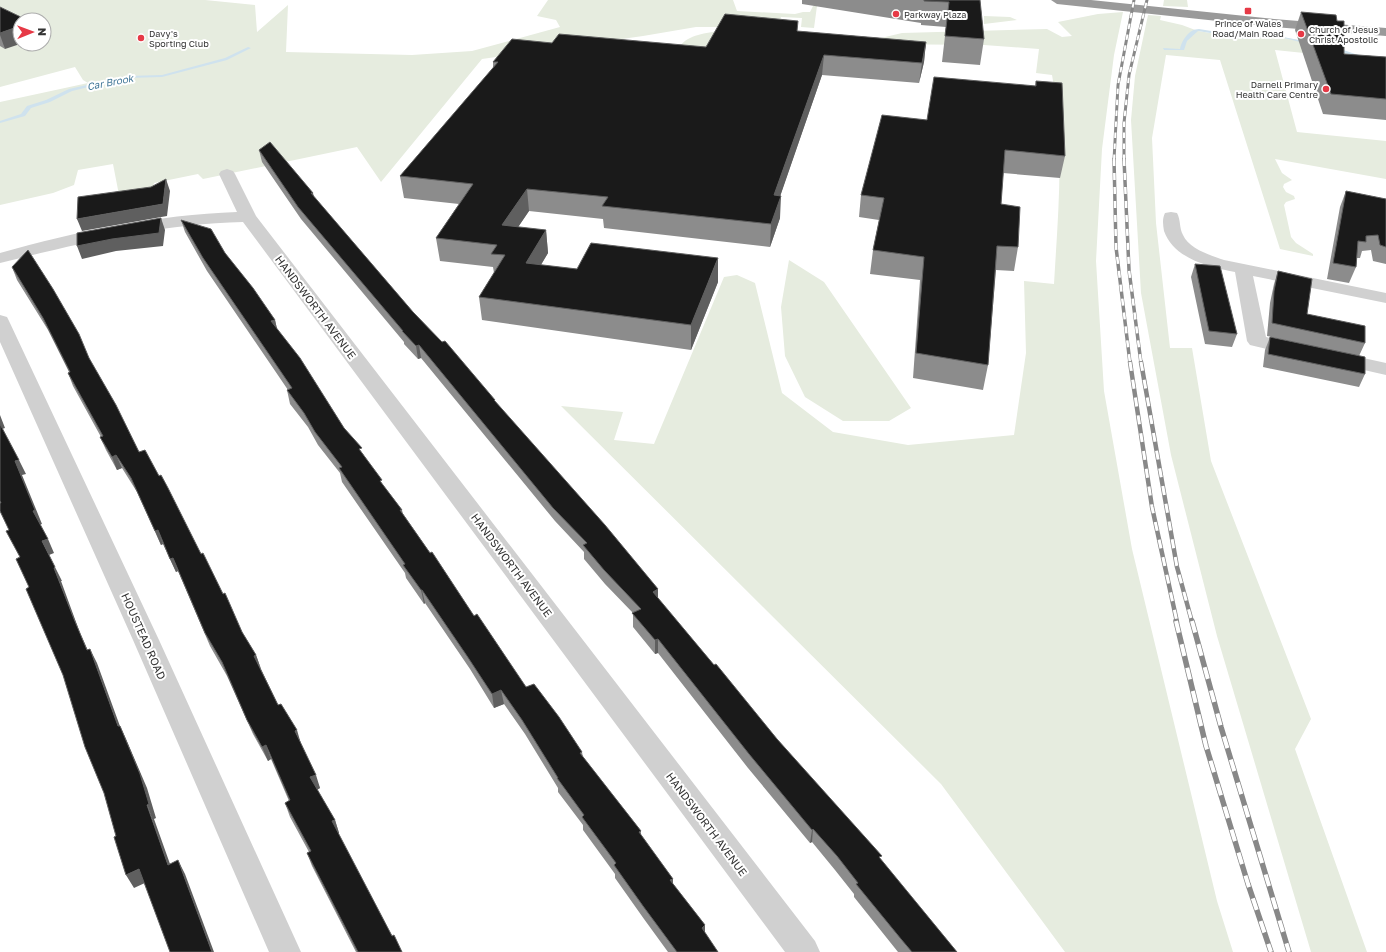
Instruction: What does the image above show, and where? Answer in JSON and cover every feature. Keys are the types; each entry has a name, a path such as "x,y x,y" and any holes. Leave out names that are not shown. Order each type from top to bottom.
{"highway":[{"path":"1057,0 1274,24 1386,32"},
{"path":"1213,17 1386,22"}],"street":[{"name":"HANDSWORTH AVENUE","path":"227,174 248,217 804,952"},
{"path":"0,258 112,232 212,218 248,217"},
{"path":"1171,217 1170,228 1178,242 1188,250 1219,264 1386,298"},
{"path":"1243,270 1257,341 1386,369"},
{"name":"HOUSTEAD ROAD","path":"0,321 146,640 285,952"}],"shaded area":[{"path":"0,0 205,0 255,5 257,32 288,5 286,52 412,55 472,51 560,27 556,20 537,16 548,0 733,0 737,11 795,14 810,12 813,6 817,6 814,28 801,27 802,18 781,17 778,27 696,27 482,59 381,182 357,147 203,179 198,174 154,183 153,189 119,195 113,164 78,170 74,185 53,193 0,205 0,102 88,83 83,80 75,67 0,87"},
{"path":"1164,0 1187,0 1188,7 1163,6"},
{"path":"1123,12 1114,55 1102,149 1096,261 1104,391 1132,549 1217,901 1233,952 1065,952 941,784 561,406 623,412 614,440 654,444 724,277 737,275 755,283 782,393 833,432 908,445 1014,435 1026,353 1024,281 1054,284 1059,205 1059,153 1056,101 1052,75 1036,73 1039,49 984,45 870,44 881,38 902,33 1047,29 1062,37 1072,36 1058,22 1098,14"},
{"path":"1148,15 1161,16 1160,20 1182,25 1198,31 1247,39 1269,36 1295,39 1372,60 1275,50 1297,132 1386,141 1386,179 1275,159 1282,173 1292,180 1284,184 1283,187 1286,192 1294,196 1295,199 1286,202 1284,205 1291,237 1296,243 1313,254 1313,256 1280,249 1220,60 1166,55 1152,138 1156,223 1170,348 1192,348 1211,461 1311,719 1295,749 1367,952 1311,952 1217,636 1171,455 1141,293 1131,120 1135,76"},
{"path":"984,16 1010,17 1017,20 984,24"},
{"path":"721,31 706,57 679,47 688,39 693,37"},
{"path":"789,260 824,282 911,408 889,421 843,421 805,397 785,356 781,307"}],"water":[{"path":"1195,29 1248,37 1273,35 1335,47 1355,54 1379,59 1372,60 1284,38 1264,36 1256,39 1247,39 1198,31 1187,41 1184,50 1164,50 1163,48 1180,49 1186,36"}],"building":[{"path":"924,0 980,0 984,39 945,36 949,2"},
{"path":"0,7 12,13 12,29 0,33"},
{"path":"1301,12 1336,15 1337,21 1344,21 1344,54 1386,57 1386,99 1331,94"},
{"path":"725,14 798,21 797,31 926,42 922,63 824,55 774,195 781,196 771,224 602,206 608,197 527,189 502,225 546,230 526,263 577,269 591,243 718,258 691,325 479,297 505,255 491,254 497,245 436,238 473,184 400,176 498,62 493,62 512,39 552,43 559,34 706,47"},
{"path":"934,77 1036,86 1036,81 1062,83 1065,156 1005,150 1001,204 1020,207 1018,247 997,246 988,365 916,353 924,257 873,250 884,198 861,195 882,115 927,120"},
{"path":"270,142 313,193 311,193 413,312 442,342 445,341 494,400 605,525 658,589 653,592 714,665 716,664 777,739 882,856 879,857 957,952 912,952 856,884 858,883 837,856 813,829 812,830 749,754 658,639 655,640 632,613 641,609 604,570 583,545 587,543 553,508 419,345 416,346 402,331 298,207 259,150"},
{"path":"166,179 163,204 77,219 78,197 151,187"},
{"path":"1346,191 1386,199 1386,247 1380,245 1378,235 1366,236 1366,242 1358,241 1356,267 1333,263"},
{"path":"161,218 159,233 112,239 77,246 77,233"},
{"path":"181,220 211,229 225,253 253,288 275,320 271,321 300,358 344,428 362,448 359,449 382,480 380,481 402,510 400,510 430,553 432,552 474,616 477,614 526,687 534,684 559,717 582,752 580,753 641,831 639,832 673,879 670,880 705,925 702,928 718,952 677,952 643,906 614,865 616,863 582,817 584,815 557,778 522,720 501,690 492,694 422,590 403,565 405,564 339,468 342,467 315,432 304,413 287,390 292,388 203,258"},
{"path":"28,250 79,334 89,358 116,405 139,452 145,450 159,476 161,475 201,554 203,553 223,594 225,593 242,632 256,655 254,656 278,705 281,704 297,730 295,731 316,775 310,777 335,820 332,821 392,936 394,935 402,952 358,952 307,853 311,851 285,803 290,800 266,745 262,747 247,720 222,662 205,633 173,558 170,559 158,530 155,531 131,478 116,455 112,457 100,437 103,436 68,373 70,372 43,318 12,267"},
{"path":"1195,264 1220,266 1237,334 1209,331"},
{"path":"1278,271 1312,279 1307,314 1365,326 1365,343 1272,323 1274,291"},
{"path":"1270,337 1365,357 1365,374 1268,354"},
{"path":"0,424 19,460 15,461 35,510 33,511 48,539 42,541 55,567 54,568 87,650 90,649 118,726 120,726 140,774 149,804 147,805 168,865 178,860 212,952 170,952 139,869 126,875 114,837 116,836 104,793 85,747 63,675 26,589 29,587 16,559 20,557 6,531 9,530 0,511"}],"waterway":[{"name":"Car Brook","path":"0,122 23,115 29,107 48,101 71,90 127,77 162,76 226,59 249,48"}],"railway":[{"path":"1114,160 1118,85 1134,0"},
{"path":"1124,159 1124,123 1129,75 1147,0"},
{"path":"1124,159 1129,270 1141,363"},
{"path":"1114,160 1116,247 1130,363"},
{"path":"1130,362 1152,507 1177,622"},
{"path":"1141,362 1177,567 1192,622"},
{"path":"1176,621 1206,746 1248,884 1271,952"},
{"path":"1192,621 1221,727 1289,952"}],"place":[{"name":"Prince of Wales Road/Main Road","path":"1248,11"},
{"name":"Parkway Plaza","path":"896,14"},
{"name":"Church of Jesus Christ Apostolic","path":"1301,34"},
{"name":"Davy's Sporting Club","path":"141,38"},
{"name":"Darnell Primary Health Care Centre","path":"1326,89"}]}
